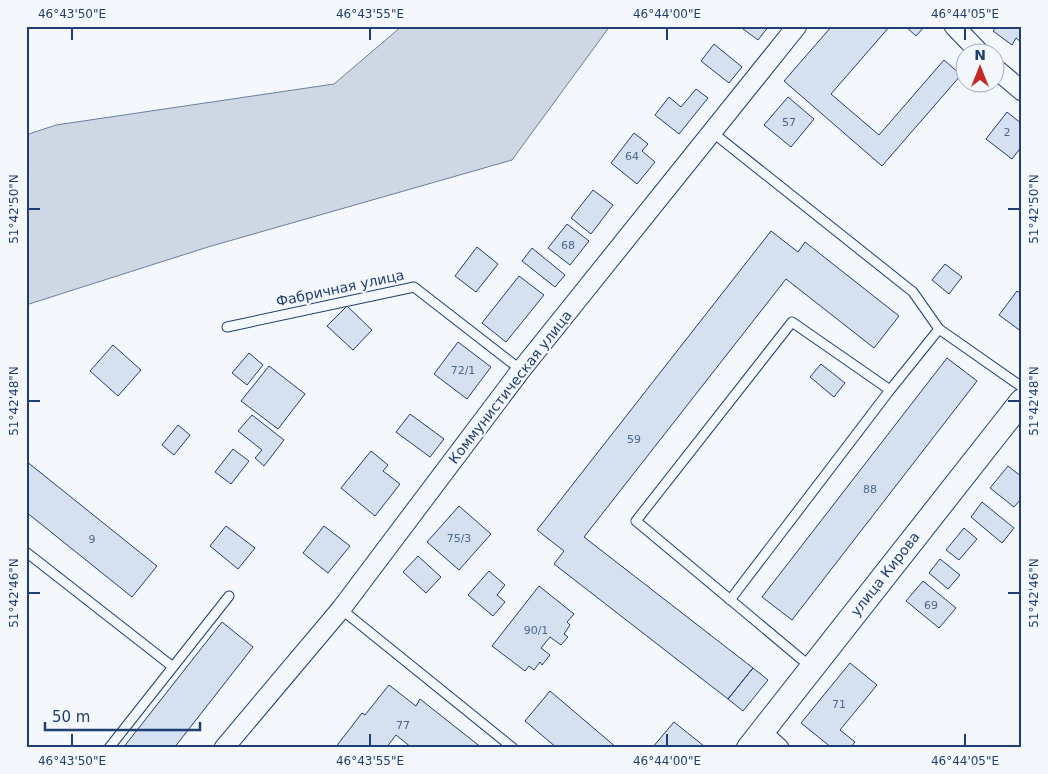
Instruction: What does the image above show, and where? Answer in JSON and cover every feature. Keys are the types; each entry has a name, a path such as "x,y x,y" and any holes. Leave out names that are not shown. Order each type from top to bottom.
{"street":[{"name":"Коммунистическая улица","path":"224,748 341,609 521,370 797,26"},
{"path":"954,26 969,42"},
{"path":"1006,77 1022,91"},
{"name":"улица Кирова","path":"755,740 1022,401"},
{"path":"755,740 779,748"}],"lane":[{"path":"712,132 913,292 939,329 1022,387"},
{"name":"Фабричная улица","path":"227,327 414,287 521,370"},
{"path":"812,668 636,521 792,322 890,390"},
{"path":"730,600 890,390 939,329"},
{"path":"26,552 173,667"},
{"path":"109,748 229,596"},
{"path":"341,609 513,748"}],"shaded area":[{"path":"402,26 610,26 512,160 208,247 26,305 26,135 56,125 334,84"}],"building":[{"path":"745,26 769,26 758,40 743,29"},
{"path":"832,26 890,26 831,94 879,135 944,60 956,71 956,81 882,166 784,81"},
{"path":"905,26 925,26 916,36"},
{"path":"997,26 1022,26 1022,43 1016,38 1012,45 993,31"},
{"path":"714,44 742,67 729,83 701,61"},
{"path":"696,89 708,98 679,134 655,115 669,97 681,107"},
{"path":"788,97 814,119 791,147 764,125"},
{"path":"1007,112 1022,124 1022,146 1012,159 986,139"},
{"path":"634,133 648,144 642,151 655,162 637,184 611,163"},
{"path":"593,190 613,205 591,234 571,218"},
{"path":"567,224 589,241 570,265 548,248"},
{"path":"771,231 798,252 805,242 899,316 874,348 786,279 584,537 753,668 728,699 554,564 564,551 537,530"},
{"path":"477,247 498,264 476,292 455,276"},
{"path":"532,248 565,275 555,287 522,261"},
{"path":"945,264 962,277 949,294 932,280"},
{"path":"519,276 544,295 506,342 482,323"},
{"path":"1017,291 1022,294 1022,332 999,315"},
{"path":"347,306 372,330 353,350 327,326"},
{"path":"458,342 491,367 467,399 434,374"},
{"path":"113,345 141,370 118,396 90,371"},
{"path":"249,353 263,365 247,385 232,373"},
{"path":"947,358 977,381 792,620 762,597"},
{"path":"821,364 845,383 834,397 810,377"},
{"path":"269,366 305,394 278,429 241,401"},
{"path":"410,414 444,439 430,457 396,432"},
{"path":"252,415 284,440 264,466 255,458 262,450 238,431"},
{"path":"178,425 190,435 174,455 162,445"},
{"path":"233,449 249,461 231,484 215,472"},
{"path":"371,451 388,465 383,471 400,484 375,516 341,488"},
{"path":"26,461 157,566 132,597 26,512"},
{"path":"1008,466 1022,477 1022,498 1014,507 990,488"},
{"path":"982,502 1014,528 1002,543 971,517"},
{"path":"459,506 491,534 459,570 427,542"},
{"path":"226,526 255,548 238,569 210,546"},
{"path":"324,526 350,546 328,573 303,553"},
{"path":"964,528 977,539 959,560 946,550"},
{"path":"418,556 441,577 426,593 403,572"},
{"path":"940,559 960,575 948,589 929,573"},
{"path":"489,571 505,585 497,595 505,602 493,616 468,595"},
{"path":"923,581 956,608 939,628 906,601"},
{"path":"539,586 574,614 567,622 570,625 564,634 568,637 561,645 550,637 541,648 550,655 542,665 540,662 534,670 529,666 525,671 492,646"},
{"path":"222,622 253,647 174,748 123,748"},
{"path":"850,663 877,685 840,730 855,742 850,748 832,748 801,723"},
{"path":"753,668 768,680 743,711 728,699"},
{"path":"389,685 416,706 420,699 482,748 412,748 396,735 386,748 335,748 362,713 365,715"},
{"path":"550,691 617,748 557,748 525,721"},
{"path":"674,722 704,746 703,748 652,748"}]}
